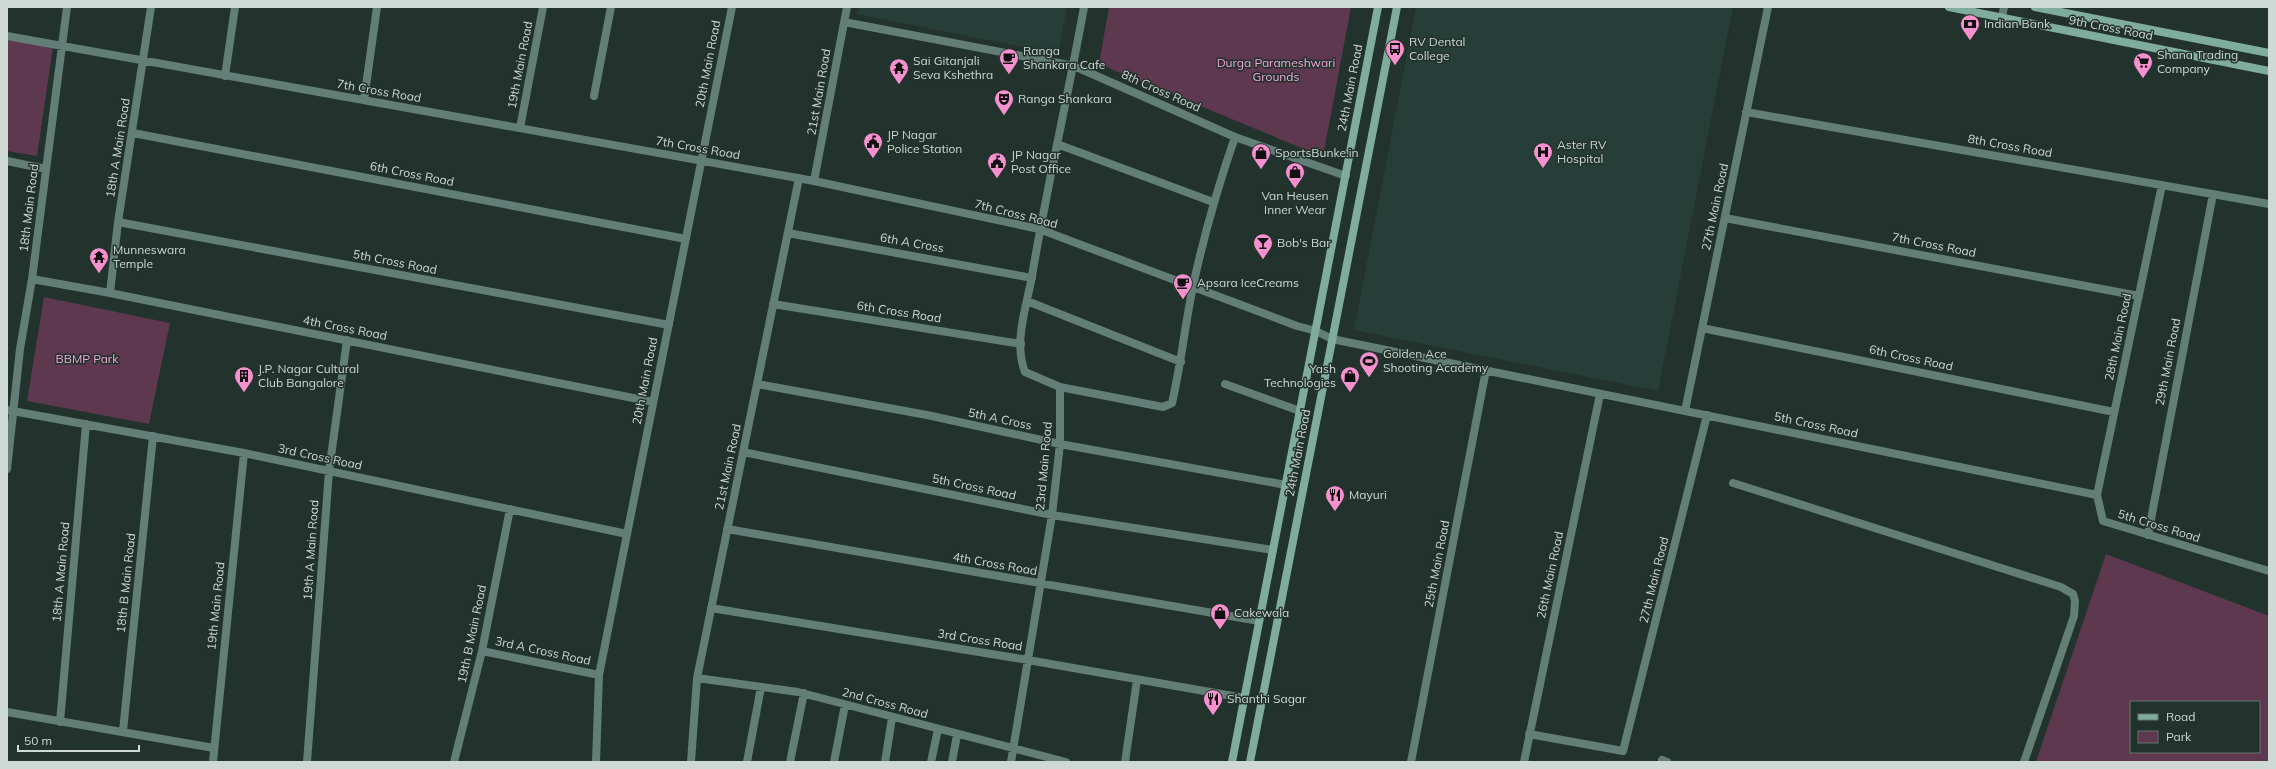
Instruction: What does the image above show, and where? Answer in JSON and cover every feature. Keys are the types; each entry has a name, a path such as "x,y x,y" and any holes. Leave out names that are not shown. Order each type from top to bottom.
{"main road":[{"name":"24th Main Road","path":"1232,762 1378,7"},
{"name":"24th Main Road","path":"1250,762 1397,7"},
{"name":"9th Cross Road","path":"1949,7 2269,71"},
{"name":"9th Cross Road","path":"2035,7 2269,53"}],"street":[{"name":"18th Main Road","path":"7,469 10,411 32,279 67,7"},
{"name":"18th A Main Road","path":"110,293 118,222 133,133 151,7"},
{"path":"225,76 235,7"},
{"path":"364,100 377,7"},
{"name":"19th Main Road","path":"520,128 543,7"},
{"path":"594,96 611,7"},
{"name":"20th Main Road","path":"596,762 599,675 732,7"},
{"name":"21st Main Road","path":"814,181 847,7"},
{"path":"1084,7 1074,66 1039,229 1027,301 1021,344 1025,372 1060,387 1163,406 1172,403 1181,362 1193,288 1213,202 1235,137"},
{"name":"27th Main Road","path":"1685,411 1768,7"},
{"path":"2002,18 2004,7"},
{"name":"8th Cross Road","path":"844,22 1074,66 1235,137 1346,176"},
{"name":"7th Cross Road","path":"7,36 799,178 1039,229 1133,263 1193,288 1316,331 1332,339"},
{"name":"8th Cross Road","path":"1746,112 2269,204"},
{"name":"6th Cross Road","path":"133,133 686,239"},
{"path":"1057,144 1213,202"},
{"path":"7,161 46,169"},
{"name":"21st Main Road","path":"690,762 697,678 799,178"},
{"name":"28th Main Road","path":"2097,495 2162,185"},
{"name":"29th Main Road","path":"2148,535 2213,194"},
{"name":"7th Cross Road","path":"1725,218 2139,296"},
{"name":"5th Cross Road","path":"118,222 669,325"},
{"name":"6th A Cross","path":"788,232 1032,278"},
{"name":"4th Cross Road","path":"32,279 110,293 653,402"},
{"path":"1027,301 1181,362"},
{"name":"6th Cross Road","path":"773,304 1021,344"},
{"name":"6th Cross Road","path":"1702,328 2114,412"},
{"name":"5th Cross Road","path":"1332,339 2097,495 2102,521 2269,571"},
{"name":"19th A Main Road","path":"308,762 329,471 347,340"},
{"name":"25th Main Road","path":"1411,762 1486,370"},
{"name":"5th A Cross","path":"757,384 927,415 1060,444 1286,485"},
{"path":"1226,384 1300,411"},
{"name":"23rd Main Road","path":"1011,762 1052,515 1060,444 1060,387"},
{"name":"26th Main Road","path":"1524,762 1600,394"},
{"name":"3rd Cross Road","path":"10,411 244,453 627,534"},
{"name":"27th Main Road","path":"1530,734 1623,752 1707,415"},
{"name":"18th A Main Road","path":"60,722 86,424"},
{"name":"18th B Main Road","path":"123,731 153,436"},
{"name":"5th Cross Road","path":"743,452 1052,515 1273,550"},
{"name":"19th Main Road","path":"213,762 244,453"},
{"path":"1733,483 2061,587 2073,594 2075,601 2074,616 2024,762"},
{"name":"19th B Main Road","path":"454,762 482,650 510,509"},
{"name":"4th Cross Road","path":"727,529 1259,621"},
{"name":"3rd Cross Road","path":"711,608 1028,660 1244,698"},
{"name":"3rd A Cross Road","path":"482,650 599,675"},
{"name":"2nd Cross Road","path":"697,678 804,693 892,718 1066,762"},
{"path":"1125,762 1137,680"},
{"path":"747,762 761,687"},
{"path":"790,762 804,693"},
{"path":"834,762 845,705"},
{"path":"7,712 214,748"},
{"path":"885,762 892,718"},
{"path":"931,762 938,729"},
{"path":"952,762 957,735"}],"shaded area":[{"path":"859,7 1067,7 1058,54 857,14"},
{"name":"Aster RV Hospital","path":"1416,7 1733,7 1658,391 1354,330"}],"green space":[{"name":"Durga Parameshwari Grounds","path":"1109,7 1351,7 1323,157 1099,64"},
{"path":"7,40 53,47 37,156 7,151"},
{"name":"BBMP Park","path":"44,297 170,323 149,424 27,401"},
{"path":"2106,554 2269,616 2269,762 2036,762"}],"place":[{"name":"Indian Bank","path":"1970,41"},
{"name":"RV Dental College","path":"1395,66"},
{"name":"Ranga Shankara Cafe","path":"1009,75"},
{"name":"Shana Trading Company","path":"2143,79"},
{"name":"Sai Gitanjali Seva Kshethra","path":"899,85"},
{"name":"Ranga Shankara","path":"1004,116"},
{"name":"JP Nagar Police Station","path":"873,159"},
{"name":"Aster RV Hospital","path":"1543,169"},
{"name":"SportsBunke.in","path":"1261,170"},
{"name":"JP Nagar Post Office","path":"997,179"},
{"name":"Van Heusen Inner Wear","path":"1295,189"},
{"name":"Bob's Bar","path":"1263,260"},
{"name":"Munneswara Temple","path":"99,274"},
{"name":"Apsara IceCreams","path":"1183,300"},
{"name":"Golden Ace Shooting Academy","path":"1369,378"},
{"name":"J.P. Nagar Cultural Club Bangalore","path":"244,393"},
{"name":"Yash Technologies","path":"1350,393"},
{"name":"Mayuri","path":"1335,512"},
{"name":"Cakewala","path":"1220,630"},
{"name":"Shanthi Sagar","path":"1213,716"}]}
